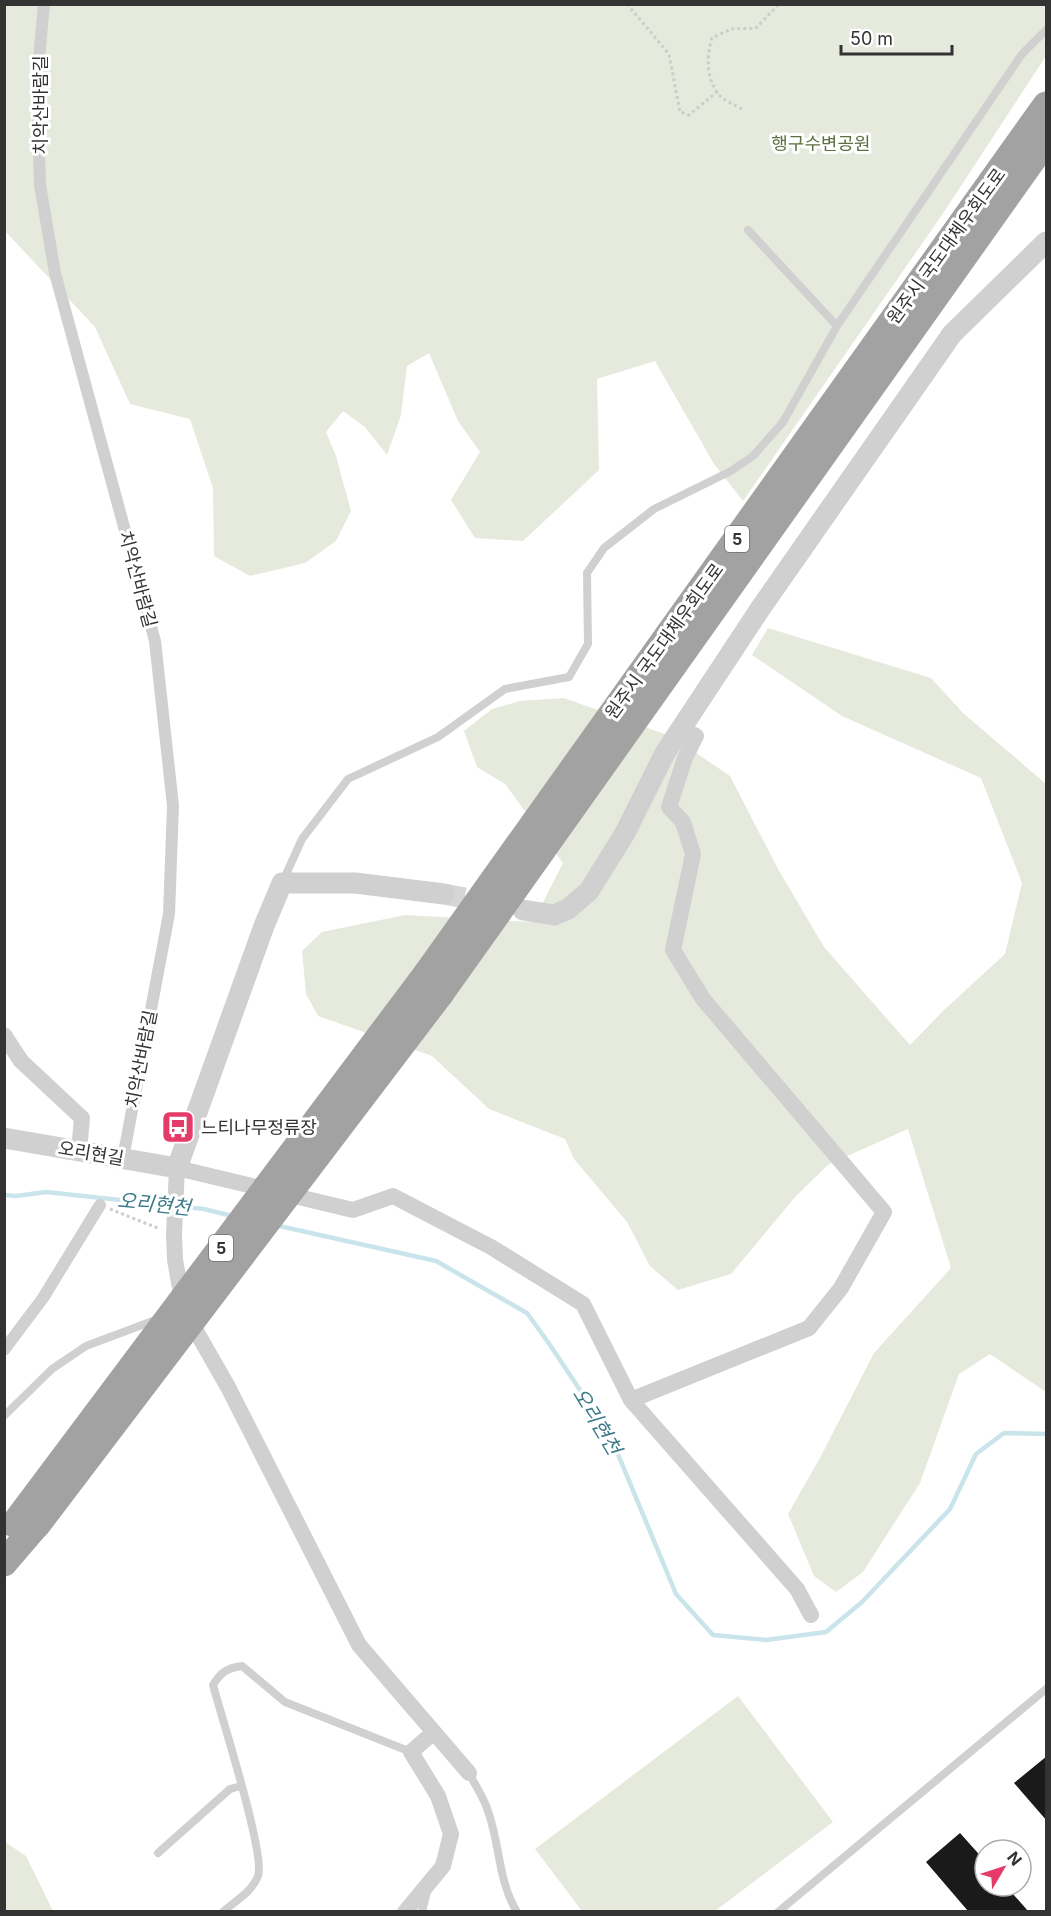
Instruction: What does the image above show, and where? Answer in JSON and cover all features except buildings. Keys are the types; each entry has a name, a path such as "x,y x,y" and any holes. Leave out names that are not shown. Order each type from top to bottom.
{"highway":[{"path":"1040,142 1047,95"},
{"name":"원주시 국도대체우회도로","path":"18,1529 434,983 1040,142 1047,105"},
{"name":"5","path":"4,1563 18,1529"}],"street":[{"name":"치악산바람길","path":"44,4 38,80 40,185 55,273 155,641 173,806 169,914 123,1158"},
{"path":"523,910 554,915 568,909 589,891 625,833 665,753 681,728 760,609 952,334 1047,242"},
{"path":"631,1400 809,1328 841,1288 884,1212 703,999 673,950 693,854 683,822 669,807 685,758 696,736 681,728"},
{"path":"444,894 355,883 282,883 260,937 177,1177 174,1231 175,1260 184,1310 228,1387 358,1645 469,1773"},
{"path":"4,1035 21,1061 82,1118 79,1151"},
{"name":"오리현길","path":"4,1138 123,1158 177,1177"},
{"path":"177,1177 352,1210 393,1196 491,1247 584,1304 631,1400 797,1588 811,1615"},
{"path":"4,1350 43,1298 100,1205"},
{"path":"405,1911 443,1866 451,1834 438,1796 411,1752 434,1732"}],"lane":[{"path":"282,883 302,839 348,779 438,737 505,689 569,677 588,644 588,573 604,548 654,510 731,471 753,456 783,422 837,326 1022,54 1047,30"},
{"path":"748,230 837,326"},
{"path":"4,1416 52,1370 86,1346 184,1310"},
{"path":"223,1911 252,1888 259,1874 256,1842 213,1685 220,1673 242,1666 285,1702 411,1752"},
{"path":"778,1911 786,1907 1047,1689"},
{"path":"469,1773 488,1811 498,1861 510,1901 517,1911"},
{"path":"158,1853 230,1789 241,1786"},
{"path":"422,1911 429,1882"}],"path":[{"path":"627,4 669,54 680,112 689,115 718,91"},
{"path":"742,109 722,97 710,81 707,52 712,38 731,29 756,28 779,4"},
{"path":"100,1205 174,1231"}],"green space":[{"name":"행구수변공원","path":"5,5 1046,5 1046,56 942,215 743,501 714,464 655,361 597,379 599,470 523,541 475,538 451,500 480,452 458,421 429,353 407,366 401,415 387,455 365,427 343,411 326,432 336,456 351,511 336,541 305,563 250,576 214,556 213,488 190,419 130,404 95,327 5,231"},
{"path":"768,628 931,678 963,713 1046,784 1046,1392 990,1354 959,1374 920,1483 863,1572 836,1592 814,1576 788,1514 874,1353 951,1268 908,1129 829,1164 796,1196 731,1274 678,1290 650,1266 627,1222 574,1159 565,1139 489,1109 432,1056 318,1016 306,994 302,951 322,932 405,915 533,922 563,863 505,784 477,767 464,731 492,709 520,701 564,698 673,737 730,776 778,869 824,947 910,1045 1005,954 1022,883 981,778 842,716 752,655"},
{"path":"738,1696 833,1822 715,1911 582,1911 535,1849"},
{"path":"5,1842 26,1856 53,1911 5,1911"}],"waterway":[{"name":"오리현천","path":"4,1195 16,1196 46,1192 204,1209 232,1216"},
{"name":"오리현천","path":"275,1225 436,1261 527,1313 610,1435 676,1594 713,1635 766,1640 826,1632 862,1602 950,1509 976,1454 1004,1433 1046,1434"}],"tunnel":[{"path":"444,894 490,903"}],"place":[{"name":"느티나무정류장","path":"178,1127"}]}
